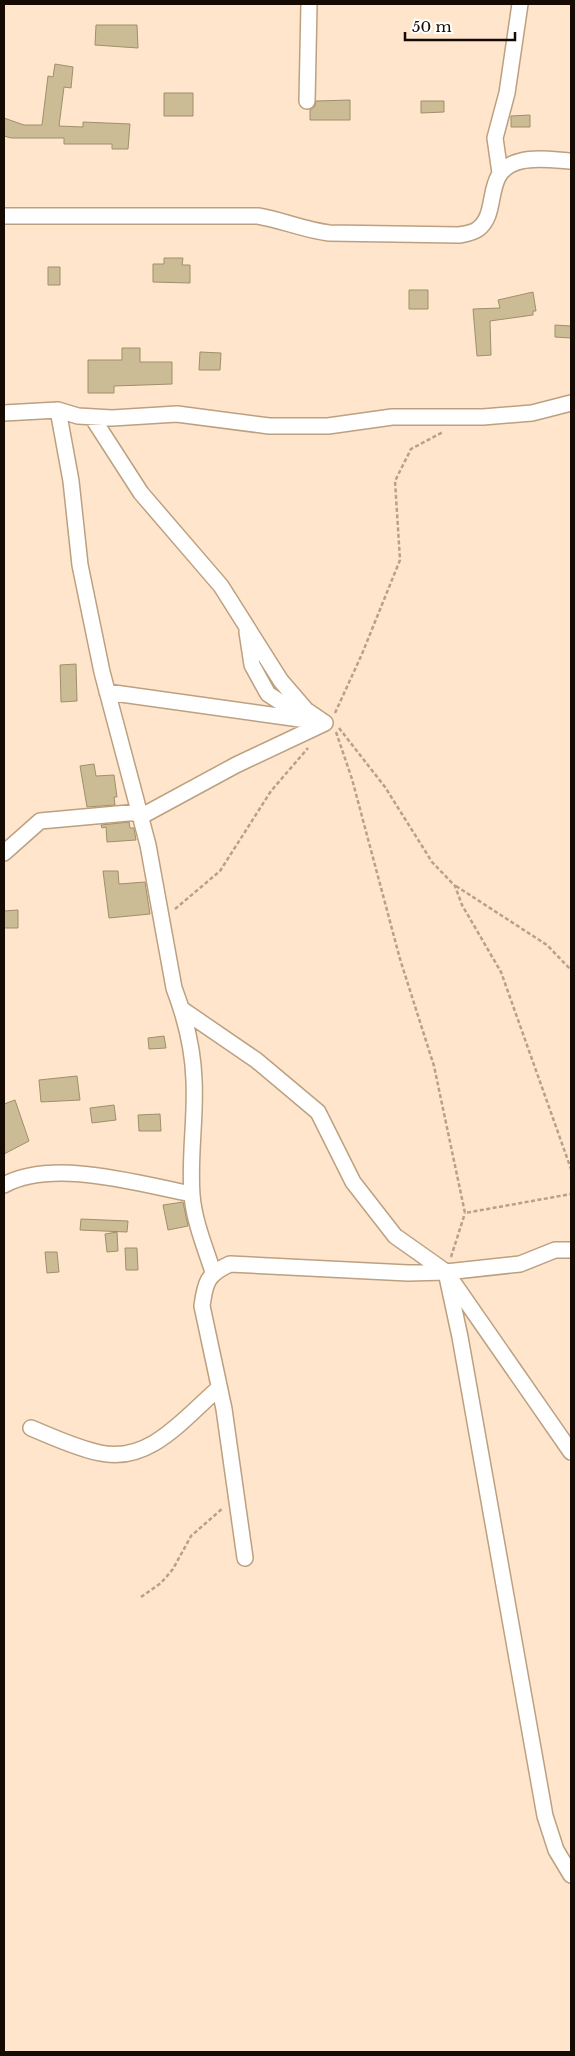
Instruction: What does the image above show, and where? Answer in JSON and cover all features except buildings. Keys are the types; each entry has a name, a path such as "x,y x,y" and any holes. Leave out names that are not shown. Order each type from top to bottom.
{"street":[{"path":"307,101 309,4"},
{"path":"500,173 495,138 507,93 520,4"},
{"path":"4,216 258,216 322,232 459,235 479,229 486,219 494,184 500,173 508,166 520,161 571,161"},
{"path":"4,413 58,410 92,417 177,414 269,426 328,426 392,416 483,417 532,413 571,403"},
{"path":"58,410 71,481 80,565 107,692 140,815 163,920 174,988 183,1010 194,1081 192,1194 198,1225 213,1272"},
{"path":"92,417 141,493 221,586 281,680 306,710 332,725"},
{"path":"107,692 332,725"},
{"path":"4,853 34,824 40,821 140,815 236,765 332,725"},
{"path":"183,1010 256,1060 318,1112 353,1182 395,1236 446,1272 571,1452"},
{"path":"4,1185 28,1177 69,1174 192,1194"},
{"path":"245,1558 219,1388 202,1306 204,1290 213,1272 230,1264 408,1273 446,1272 520,1264 555,1250 571,1250"},
{"path":"446,1272 463,1355 545,1816 556,1850 571,1875"},
{"path":"31,1428 99,1453 123,1454 142,1450 159,1441 219,1388"}],"path":[{"path":"446,1272 465,1213 434,1066 400,959 352,779 332,725 400,560 395,481 411,449 451,428"},
{"path":"332,725 385,787 432,862 455,886 547,946 571,970"},
{"path":"163,920 220,871 271,791 314,741"},
{"path":"455,886 462,905 501,972 571,1169"},
{"path":"465,1213 571,1194"},
{"path":"141,1597 161,1583 167,1576 191,1536 237,1499"}]}
